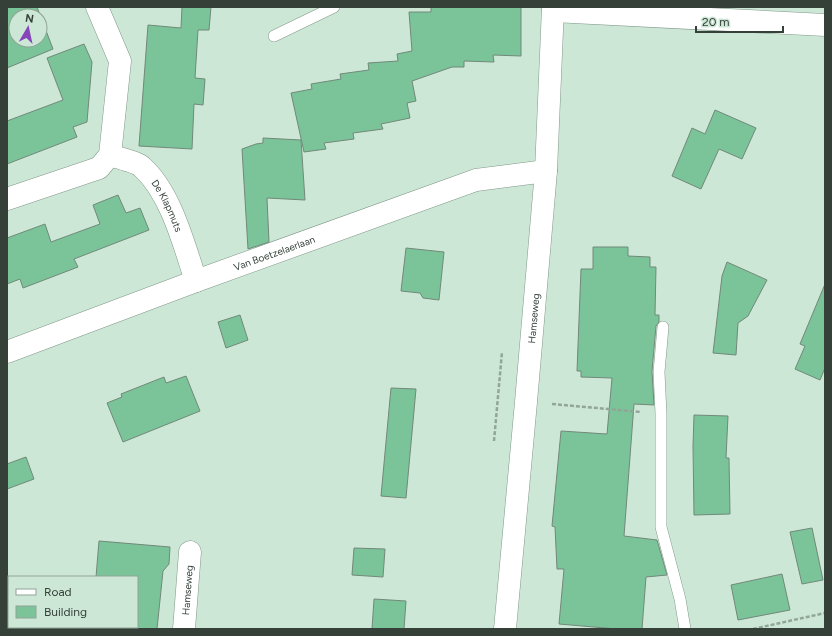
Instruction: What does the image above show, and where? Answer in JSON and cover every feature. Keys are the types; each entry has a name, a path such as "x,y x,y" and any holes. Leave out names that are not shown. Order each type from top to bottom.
{"street":[{"path":"7,199 99,168 110,155 120,61 97,7"},
{"path":"553,9 825,25"},
{"name":"Hamseweg","path":"505,629 546,171 553,9"},
{"name":"De Klapmuts","path":"110,155 141,166 164,195 184,243 196,281"},
{"name":"Van Boetzelaerlaan","path":"7,352 196,281 476,180 546,171"},
{"name":"Hamseweg","path":"184,629 190,552"}],"lane":[{"path":"274,36 334,7"},
{"path":"663,327 659,372 662,527 680,599 685,629"}],"path":[{"path":"526,402 661,414"},
{"path":"753,629 825,613"}],"building":[{"path":"7,7 37,8 8,8 8,48 48,48 48,36 53,49 7,68"},
{"path":"182,7 211,7 209,30 198,30 195,78 205,79 203,105 194,104 192,149 139,146 148,25 181,28"},
{"path":"431,7 521,7 521,56 493,55 494,62 464,61 464,67 452,67 412,81 416,101 407,103 410,118 381,124 383,129 353,133 354,139 324,143 326,149 304,152 291,93 312,89 311,84 341,79 340,74 369,70 368,63 398,61 397,54 412,51 409,12 431,12"},
{"path":"84,44 92,62 87,122 73,127 77,137 7,164 7,121 63,100 47,58"},
{"path":"715,110 756,128 742,159 719,149 701,189 672,176 692,128 705,134"},
{"path":"263,138 301,140 305,200 267,198 269,242 248,249 242,149 263,143"},
{"path":"118,195 126,213 140,208 149,230 74,259 78,267 23,288 20,279 7,284 7,238 45,224 51,242 100,224 93,205"},
{"path":"593,247 628,247 628,256 650,257 650,267 656,267 655,315 659,315 659,322 656,326 652,371 654,405 634,404 624,536 657,540 667,575 646,577 642,629 617,629 559,624 564,569 557,569 555,527 552,526 561,431 607,434 612,378 581,377 581,371 577,371 581,269 593,269"},
{"path":"406,248 444,252 439,300 423,298 420,293 401,291"},
{"path":"727,262 767,280 748,316 738,323 736,355 713,353 722,276"},
{"path":"825,284 825,368 820,380 795,369 805,346 800,344"},
{"path":"240,315 248,340 226,348 218,322"},
{"path":"186,376 200,411 123,442 107,403 122,397 121,394 164,377 166,383"},
{"path":"391,388 416,389 406,498 381,496"},
{"path":"694,415 728,416 726,458 729,458 730,514 694,515"},
{"path":"26,457 34,479 7,489 7,464"},
{"path":"812,528 823,580 802,584 790,532"},
{"path":"99,541 170,547 169,564 163,571 157,629 137,629 138,576 96,576"},
{"path":"354,548 385,549 383,577 352,575"},
{"path":"782,574 790,610 738,620 731,585"},
{"path":"374,599 406,601 404,629 372,629"}]}
